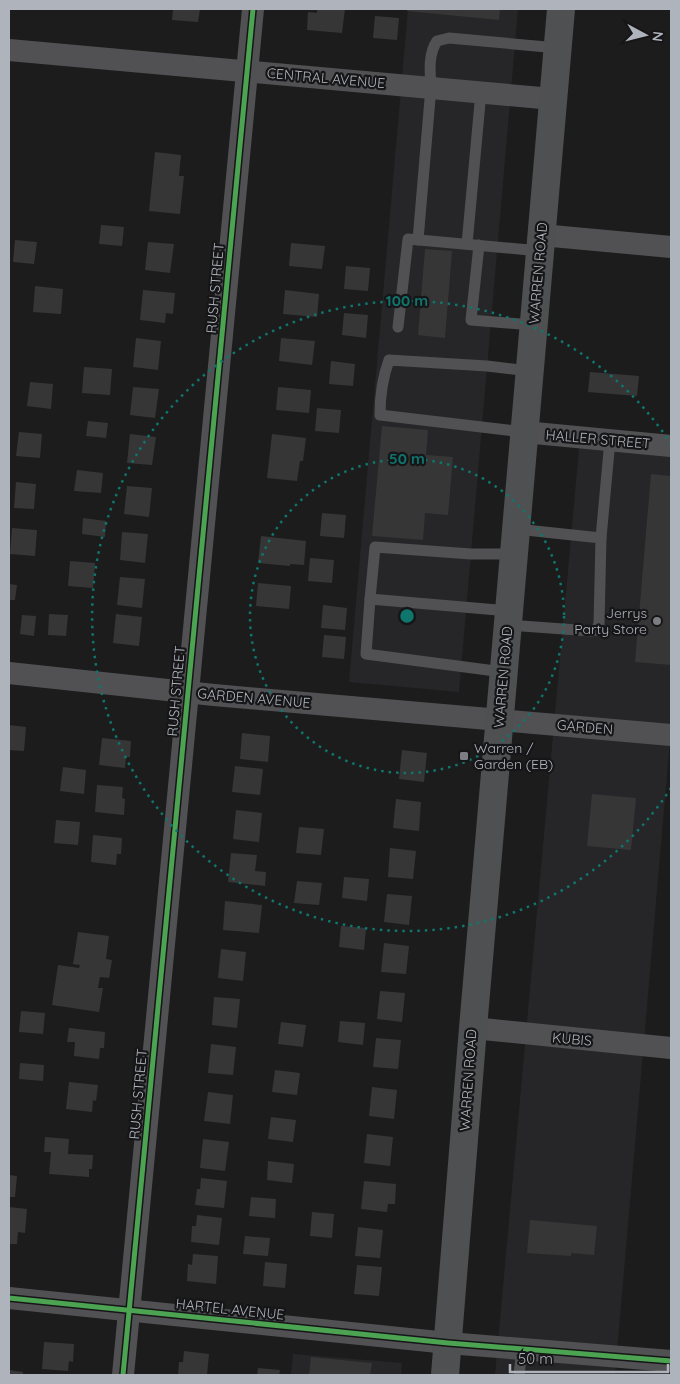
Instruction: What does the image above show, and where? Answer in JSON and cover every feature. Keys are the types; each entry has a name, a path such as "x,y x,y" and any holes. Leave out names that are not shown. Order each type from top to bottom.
{"main road":[{"name":"WARREN ROAD","path":"445,1375 503,672 561,9"}],"street":[{"name":"RUSH STREET","path":"122,1375 253,9"},
{"name":"CENTRAL AVENUE","path":"9,50 553,99"},
{"path":"541,243 671,247"},
{"name":"HALLER STREET","path":"524,432 671,446"},
{"name":"GARDEN AVENUE","path":"9,673 188,692 499,720"},
{"name":"GARDEN","path":"499,720 671,734"},
{"name":"KUBIS","path":"473,1028 671,1048"},
{"name":"HARTEL AVENUE","path":"9,1298 448,1343 671,1361"}],"lane":[{"path":"418,240 431,87 430,64 437,41 444,38 558,48"},
{"path":"467,244 481,92"},
{"path":"398,327 408,239 479,245 541,243"},
{"path":"479,245 471,320 534,326"},
{"path":"524,432 380,415 380,400 383,377 389,360 486,366 530,371"},
{"path":"370,599 591,631 596,630 599,624 601,538 610,440"},
{"path":"503,672 366,654 375,547 470,554 515,542 601,538"},
{"path":"519,1375 522,1349"}],"shaded area":[{"path":"408,9 518,9 459,692 349,682"},
{"path":"581,427 671,435 671,729 615,1375 495,1375"},
{"path":"293,1354 402,1363 401,1375 291,1375"}],"building":[{"path":"173,9 200,9 198,22 172,20"},
{"path":"317,9 345,9 342,33 307,30 308,12 317,13"},
{"path":"407,9 500,9 499,20 407,11"},
{"path":"375,16 399,18 397,40 373,38"},
{"path":"155,152 181,155 179,176 184,176 180,214 149,211"},
{"path":"101,225 124,227 122,246 99,244"},
{"path":"15,240 37,242 34,264 13,262"},
{"path":"148,242 174,244 170,273 145,270"},
{"path":"291,243 325,246 322,269 289,266"},
{"path":"425,249 452,251 445,338 418,335"},
{"path":"346,266 370,268 368,291 344,289"},
{"path":"35,286 63,289 61,314 33,312"},
{"path":"143,290 175,293 173,314 166,313 165,323 140,320"},
{"path":"285,290 319,294 317,317 283,314"},
{"path":"344,313 368,315 366,338 342,335"},
{"path":"136,338 161,341 158,370 133,367"},
{"path":"281,338 315,341 312,365 279,361"},
{"path":"331,361 355,364 353,386 329,384"},
{"path":"84,367 112,369 110,395 82,393"},
{"path":"590,372 639,376 637,396 588,392"},
{"path":"30,382 53,384 51,409 27,406"},
{"path":"133,387 159,389 155,418 130,415"},
{"path":"278,387 311,390 309,413 276,410"},
{"path":"317,408 341,410 339,433 315,431"},
{"path":"88,421 108,423 106,438 86,436"},
{"path":"382,426 428,430 426,455 453,457 448,515 425,513 423,540 372,536"},
{"path":"19,432 42,434 40,458 16,456"},
{"path":"130,434 156,437 152,465 127,463"},
{"path":"272,434 306,438 303,461 300,461 297,481 267,478"},
{"path":"77,470 103,473 101,493 74,491"},
{"path":"651,474 671,476 671,665 635,662"},
{"path":"16,482 36,484 34,509 14,508"},
{"path":"127,486 152,488 149,517 124,514"},
{"path":"322,513 346,515 344,538 320,536"},
{"path":"83,518 106,521 105,537 82,534"},
{"path":"12,528 37,530 35,556 10,554"},
{"path":"122,532 148,534 145,563 120,560"},
{"path":"261,536 306,541 304,565 290,564 290,566 258,563"},
{"path":"310,558 334,560 332,583 308,581"},
{"path":"70,561 95,563 93,588 68,586"},
{"path":"120,577 145,579 142,608 117,605"},
{"path":"258,583 291,586 289,609 256,606"},
{"path":"9,584 17,585 15,600 9,600"},
{"path":"323,605 347,608 345,630 321,628"},
{"path":"49,614 68,615 66,636 48,635"},
{"path":"116,614 142,617 139,646 113,643"},
{"path":"22,615 36,616 34,636 20,634"},
{"path":"324,635 346,637 344,659 322,657"},
{"path":"9,725 26,727 24,751 9,750"},
{"path":"242,733 270,736 268,762 240,759"},
{"path":"102,738 131,741 130,757 126,757 125,768 99,765"},
{"path":"402,750 427,753 424,782 399,779"},
{"path":"235,766 263,769 260,795 232,792"},
{"path":"63,767 86,770 84,794 60,791"},
{"path":"97,785 123,787 122,798 125,799 124,815 95,812"},
{"path":"592,794 636,798 631,850 587,846"},
{"path":"396,799 421,802 419,831 393,828"},
{"path":"236,810 262,813 259,842 233,839"},
{"path":"56,820 80,822 78,845 54,843"},
{"path":"299,827 324,829 321,855 296,853"},
{"path":"93,835 122,838 121,854 117,854 116,865 91,862"},
{"path":"390,848 416,851 413,879 388,877"},
{"path":"231,853 257,855 255,871 266,872 265,886 228,882"},
{"path":"344,877 369,879 367,901 342,898"},
{"path":"297,881 322,883 319,905 294,903"},
{"path":"387,894 412,896 409,925 384,922"},
{"path":"225,901 262,905 259,933 223,930"},
{"path":"341,926 366,928 364,950 339,947"},
{"path":"78,932 109,936 106,959 112,960 109,978 100,977 98,988 103,988 99,1012 52,1005 58,965 79,968 80,965 73,964"},
{"path":"384,943 409,946 406,974 381,972"},
{"path":"221,949 246,952 243,981 218,978"},
{"path":"380,991 405,993 402,1022 377,1019"},
{"path":"214,997 240,999 237,1028 212,1025"},
{"path":"21,1011 45,1013 43,1034 19,1032"},
{"path":"340,1021 365,1023 363,1045 338,1042"},
{"path":"281,1022 306,1025 303,1047 278,1044"},
{"path":"69,1028 105,1032 104,1048 100,1048 99,1059 74,1056 75,1042 67,1042"},
{"path":"376,1038 401,1040 398,1069 373,1067"},
{"path":"211,1044 236,1047 233,1075 208,1073"},
{"path":"20,1063 44,1065 43,1081 19,1079"},
{"path":"275,1070 300,1073 297,1095 272,1092"},
{"path":"69,1082 98,1085 96,1101 93,1100 92,1112 66,1109"},
{"path":"372,1087 397,1090 394,1119 369,1116"},
{"path":"208,1092 233,1095 230,1124 204,1121"},
{"path":"271,1117 296,1120 293,1142 268,1139"},
{"path":"367,1134 393,1137 390,1166 364,1163"},
{"path":"45,1137 69,1139 68,1154 93,1155 92,1169 89,1169 89,1177 49,1174 51,1152 44,1152"},
{"path":"203,1139 229,1142 225,1171 200,1168"},
{"path":"268,1161 294,1164 292,1183 267,1180"},
{"path":"9,1175 17,1176 15,1197 9,1197"},
{"path":"201,1178 227,1181 224,1208 195,1205 197,1189 200,1189"},
{"path":"364,1181 396,1184 395,1204 388,1204 387,1212 361,1209"},
{"path":"251,1197 276,1199 275,1218 249,1216"},
{"path":"9,1207 27,1209 25,1233 18,1232 17,1244 9,1244"},
{"path":"312,1212 334,1214 332,1238 310,1236"},
{"path":"197,1215 222,1218 219,1245 191,1242 192,1226 196,1226"},
{"path":"530,1220 597,1226 594,1255 571,1253 571,1256 527,1253"},
{"path":"358,1227 383,1230 380,1258 355,1256"},
{"path":"245,1236 270,1238 268,1256 243,1254"},
{"path":"193,1254 218,1256 216,1284 187,1281 188,1264 192,1265"},
{"path":"265,1262 287,1264 285,1288 263,1286"},
{"path":"357,1265 382,1267 379,1296 354,1294"},
{"path":"44,1342 74,1344 73,1362 69,1361 68,1371 42,1369"},
{"path":"184,1351 209,1354 207,1375 178,1375 179,1362 183,1362"},
{"path":"311,1357 372,1363 370,1375 309,1375"},
{"path":"258,1368 280,1370 279,1375 257,1375"},
{"path":"9,1370 23,1372 23,1375 9,1375"}],"cycle path":[{"path":"123,1375 253,9"},
{"path":"9,1298 448,1343 671,1361"}],"place":[{"name":"Jerrys Party Store","path":"657,621"},
{"name":"Warren / Garden (EB)","path":"464,756"}]}
